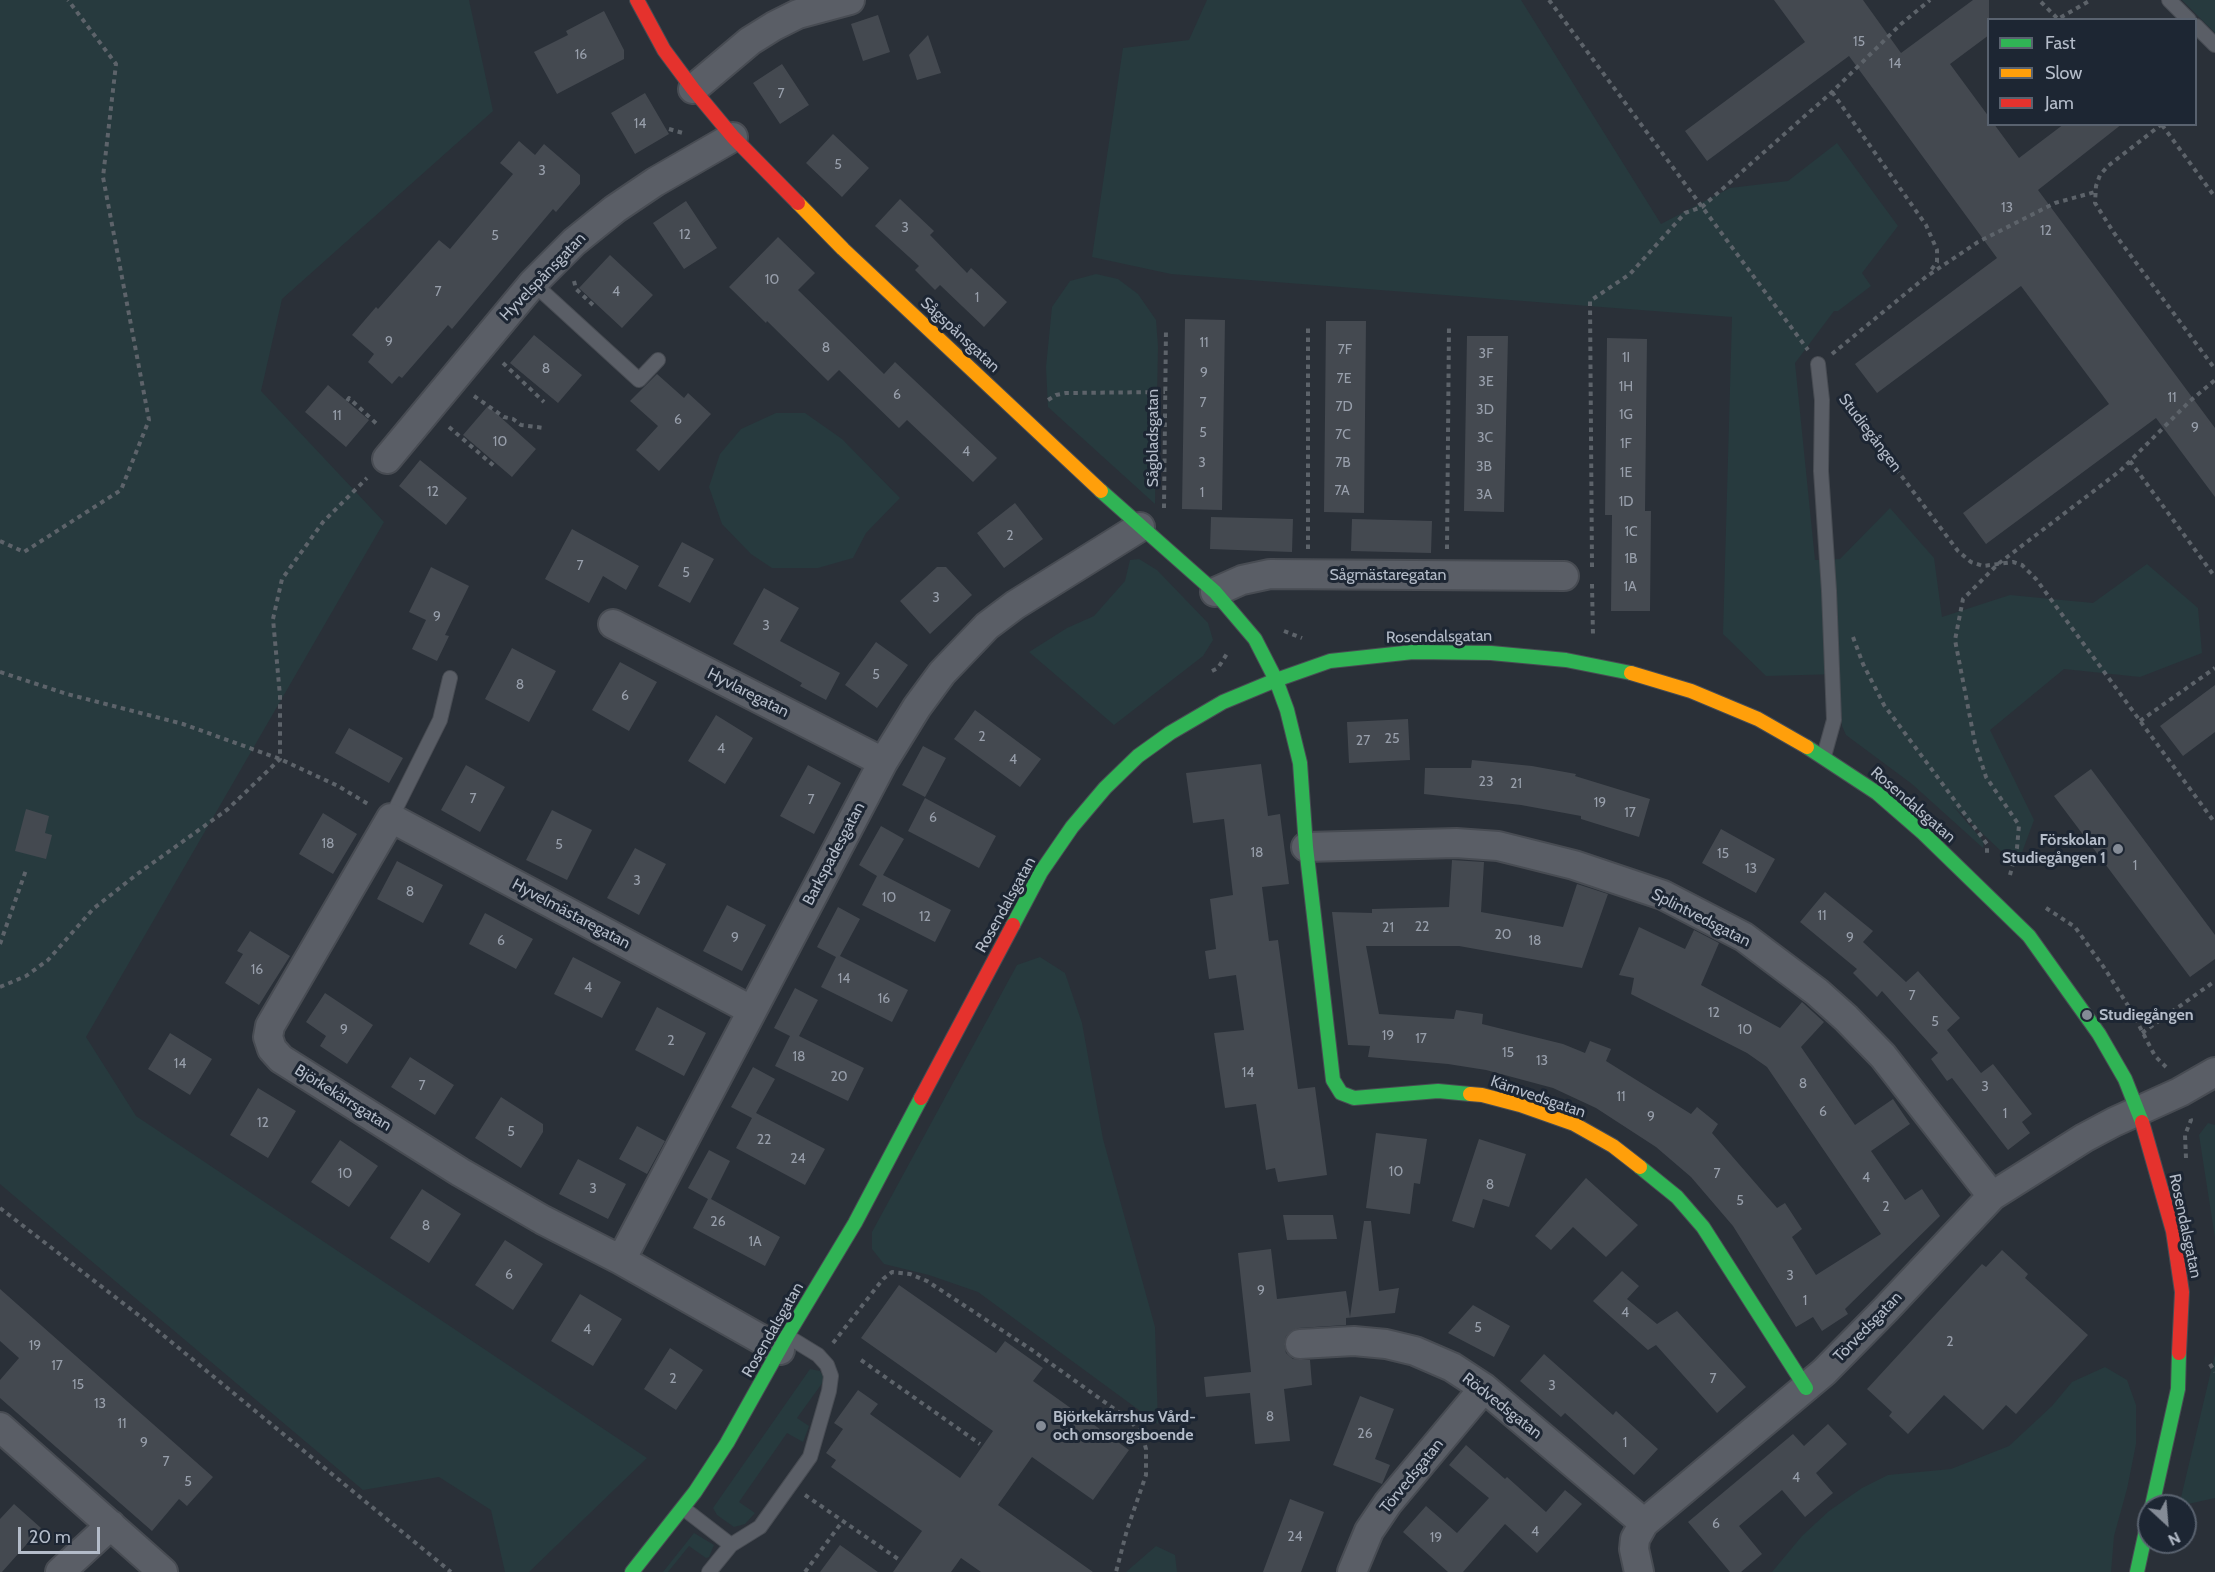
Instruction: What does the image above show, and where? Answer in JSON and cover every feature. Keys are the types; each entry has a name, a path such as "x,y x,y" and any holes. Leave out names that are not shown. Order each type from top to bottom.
{"street":[{"name":"Sågspånsgatan","path":"637,0 664,50 693,89 734,137 843,249 1140,527 1215,592 1255,639 1276,680"},
{"path":"693,89 750,41 774,26 798,14 850,0"},
{"name":"Hyvelspånsgatan","path":"393,451 533,283 581,235 655,182 734,137"},
{"name":"Barkspadesgatan","path":"621,1260 883,762 917,707 942,673 987,626 1015,605 1140,527"},
{"name":"Sågmästaregatan","path":"1215,592 1242,580 1270,574 1564,576"},
{"name":"Hyvlaregatan","path":"613,624 883,762"},
{"name":"Rosendalsgatan","path":"632,1572 683,1508 727,1443 783,1343 855,1223 1041,872 1072,827 1105,788 1146,750 1203,713 1276,680 1330,661 1413,652 1491,653 1566,660 1640,675 1691,691 1773,727 1824,756 1877,793 2029,936 2099,1034 2125,1079 2139,1111 2173,1231 2182,1292 2178,1389 2154,1494"},
{"name":"Kärnvedsgatan","path":"1276,680 1287,710 1300,763 1306,847 1330,1066 1333,1080 1341,1093 1354,1098 1438,1091 1482,1095 1520,1105 1574,1124 1613,1146 1677,1197 1703,1227 1806,1388"},
{"name":"Hyvelmästaregatan","path":"391,818 751,1010"},
{"name":"Björkekärrsgatan","path":"391,818 270,1026 268,1037 272,1049 281,1059 460,1172 543,1220 783,1343"},
{"name":"Splintvedsgatan","path":"1306,847 1456,843 1498,846 1574,865 1663,896 1744,938 1817,992 1846,1018 1883,1056 1992,1196"},
{"path":"2139,1111 2180,1092 2215,1072"},
{"name":"Törvedsgatan","path":"1644,1523 1806,1388 1886,1309 1992,1196 2084,1138 2139,1111"},
{"name":"Rödvedsgatan","path":"1300,1344 1354,1341 1386,1344 1415,1352 1452,1367 1484,1388 1644,1523"},
{"name":"Törvedsgatan","path":"1352,1572 1370,1531 1388,1503 1484,1388"},
{"path":"0,1427 163,1572"},
{"path":"1639,1572 1634,1549 1635,1539 1644,1523"},
{"path":"60,1572 111,1525"},
{"path":"2137,1572 2141,1554"}],"lane":[{"path":"2169,0 2187,18"},
{"path":"2197,27 2215,45"},
{"path":"533,283 639,380 658,360"},
{"path":"1818,364 1822,400 1821,481 1829,591 1834,720 1824,756"},
{"name":"Björkekärrsgatan","path":"391,818 440,720 450,678"},
{"path":"710,1572 732,1545 760,1527 810,1457 830,1391 831,1376 827,1365 821,1358 783,1343"},
{"path":"683,1508 732,1545"}],"path":[{"path":"0,541 24,552 121,490 148,420 103,177 116,64 68,0"},
{"name":"Studiegången","path":"1549,0 1958,551 1971,562 1983,566 2013,562 2022,565 2036,579 2215,823"},
{"path":"1593,646 1590,301 1635,270 1655,244 1685,213 1702,207 1832,92 1929,0"},
{"path":"2060,18 2091,0"},
{"path":"2041,2 2057,18"},
{"path":"1832,92 1926,225 1937,250 1937,262 1927,276"},
{"path":"2161,126 2108,166 2100,175 2095,192 2095,203 2099,212 2215,369"},
{"path":"2163,126 2215,197"},
{"path":"1818,364 1927,276 1978,242 2055,203 2095,192"},
{"path":"1446,575 1449,325"},
{"path":"1308,327 1308,574"},
{"name":"Sågbladsgatan","path":"1164,548 1166,328"},
{"path":"481,344 544,402"},
{"path":"453,379 504,417 513,419 526,427 544,428"},
{"path":"2007,881 2017,848 2019,825 1986,777 1975,743 1955,639 1963,599 1998,564 2120,471 2190,401 2215,380"},
{"path":"1025,419 1056,395 1066,393 1166,392"},
{"path":"0,987 26,976 48,960 93,909 228,809 280,759 280,696 273,619 282,579 322,522 393,451 350,398 347,401"},
{"path":"428,409 494,466"},
{"path":"2130,461 2215,577"},
{"path":"1208,674 1218,668 1230,650 1281,629 1312,641"},
{"path":"1852,634 1863,664 1884,705 1987,844 1986,863"},
{"path":"2140,721 2215,668"},
{"path":"0,672 67,694 183,724 280,759 338,786 391,818"},
{"path":"0,944 26,870"},
{"path":"2040,904 2075,927 2132,1012 2155,1056 2169,1070 2191,1120 2185,1135 2186,1159"},
{"path":"2142,1033 2215,981"},
{"path":"0,1208 141,1317 451,1572"},
{"path":"821,1358 883,1279 892,1272 898,1272 927,1281 1094,1393 1131,1421 1143,1438 1148,1460 1146,1475 1127,1530 1116,1572"},
{"path":"861,1360 980,1444"},
{"path":"790,1484 842,1522 901,1560"},
{"path":"805,1572 842,1522"}],"green space":[{"path":"0,0 469,0 493,111 282,299 261,391 384,522 86,1037 136,1116 647,1458 529,1572 505,1572 491,1510 439,1477 363,1490 0,1184"},
{"path":"1207,0 1521,0 1661,224 1730,188 1788,181 1837,143 1898,226 1862,273 1871,286 1838,311 1834,311 1795,363 1815,560 1840,559 1890,508 1934,558 1942,617 2010,595 2093,603 2147,564 2198,608 2202,653 2140,677 2064,669 1990,730 2034,820 2017,866 1952,805 1984,842 1983,848 1912,784 1846,735 1842,726 1839,674 1766,676 1723,634 1732,317 1171,274 1092,257 1123,48 1189,40"},
{"path":"2182,0 2215,0 2215,33"},
{"path":"1096,274 1118,279 1138,294 1156,320 1158,346 1155,504 1048,407 1046,367 1052,307 1070,281"},
{"path":"776,413 805,413 842,439 900,498 866,533 853,558 818,568 772,568 751,554 722,524 709,487 720,454 741,429"},
{"path":"1139,559 1157,570 1208,623 1213,640 1203,656 1114,725 1029,652 1067,628 1094,616 1125,581 1130,560"},
{"path":"1040,957 1065,973 1082,1023 1103,1139 1155,1327 1158,1424 978,1292 929,1275 884,1264 872,1249 872,1232 1017,965"},
{"path":"2208,1123 2215,1125 2215,1238 2199,1135"},
{"path":"2215,1354 2215,1498 2197,1502 2197,1494 2182,1494"},
{"path":"2105,1367 2127,1380 2136,1405 2136,1444 2114,1536 2111,1572 1772,1572 1802,1536 1829,1511 1862,1488 1888,1475 1951,1469 2009,1446 2052,1406 2072,1382"},
{"path":"810,1369 820,1371 824,1378 797,1418 809,1426 803,1442 787,1433 739,1502 755,1513 745,1524 734,1527 717,1515 713,1508"},
{"path":"694,1533 714,1545 709,1557 706,1558 689,1546 668,1572 663,1572"},
{"path":"1156,1546 1175,1555 1177,1572 1126,1572"}],"building":[{"path":"1774,0 1863,0 1901,53 1973,0 1989,0 1987,36 1950,64 1987,114 1987,126 1995,126 2019,158 2061,126 2119,126 2038,190 2215,428 2215,497 2156,418 1986,544 1963,513 2109,404 2021,286 1877,393 1855,364 1997,258 1849,56 1707,161 1685,131 1805,42"},
{"path":"604,11 624,50 624,59 557,94 534,52 568,35 566,31"},
{"path":"878,15 890,52 863,61 851,24"},
{"path":"928,35 941,73 917,80 909,55"},
{"path":"782,64 809,105 780,124 753,83"},
{"path":"645,93 669,134 635,154 611,113"},
{"path":"833,134 869,168 842,197 806,163"},
{"path":"519,141 535,155 544,144 580,175 580,184 556,212 553,209 452,329 448,325 402,378 399,376 392,384 368,362 374,354 352,335 439,240 450,249 513,174 500,163"},
{"path":"900,199 934,231 930,235 967,273 971,268 1007,302 984,327 940,285 935,290 915,270 919,266 875,226"},
{"path":"686,201 717,248 684,269 653,223"},
{"path":"778,237 815,273 798,290 884,374 895,362 997,458 973,482 907,420 899,428 839,370 828,381 729,287"},
{"path":"610,255 653,295 622,328 579,288"},
{"path":"1185,319 1225,320 1222,510 1182,509"},
{"path":"1326,321 1366,321 1364,513 1324,512"},
{"path":"534,335 582,375 558,403 510,363"},
{"path":"1467,336 1508,336 1504,512 1464,511"},
{"path":"1607,338 1647,339 1645,511 1651,511 1650,611 1611,611 1612,515 1605,515"},
{"path":"657,374 684,398 688,393 711,414 659,471 636,450 658,426 630,401"},
{"path":"328,385 369,420 346,447 305,412"},
{"path":"488,406 536,449 512,477 463,435"},
{"path":"420,460 467,498 446,525 399,486"},
{"path":"1015,503 1043,539 1004,568 977,533"},
{"path":"1211,517 1293,519 1292,552 1210,549"},
{"path":"1352,519 1432,521 1431,553 1351,551"},
{"path":"572,529 639,566 626,590 603,576 589,603 545,579"},
{"path":"682,542 714,559 690,603 658,586"},
{"path":"431,567 469,586 445,635 449,636 437,661 412,649 426,620 409,612"},
{"path":"937,567 946,567 972,595 930,634 900,601"},
{"path":"764,588 799,608 780,641 840,673 826,700 800,686 802,683 733,644"},
{"path":"876,642 908,665 877,708 845,685"},
{"path":"512,648 556,671 529,722 485,699"},
{"path":"620,662 657,682 629,731 592,710"},
{"path":"2215,685 2215,732 2183,756 2160,726"},
{"path":"975,710 1041,759 1020,787 954,739"},
{"path":"716,715 753,738 725,784 688,761"},
{"path":"1408,719 1410,760 1349,763 1347,722"},
{"path":"349,728 403,758 389,783 335,753"},
{"path":"923,746 946,758 925,797 902,785"},
{"path":"1472,760 1532,766 1576,774 1575,776 1650,799 1639,837 1581,819 1581,816 1521,805 1424,794 1425,768 1471,768"},
{"path":"1261,764 1268,816 1280,814 1289,884 1262,887 1269,941 1278,940 1298,1089 1315,1087 1327,1175 1278,1182 1275,1168 1266,1170 1256,1104 1225,1108 1214,1033 1244,1030 1236,975 1209,979 1205,951 1216,949 1210,899 1233,895 1224,819 1193,823 1186,773"},
{"path":"466,765 505,787 480,832 441,810"},
{"path":"808,765 841,783 814,834 780,816"},
{"path":"2091,769 2215,935 2215,959 2190,977 2054,796"},
{"path":"925,798 996,836 979,868 908,831"},
{"path":"26,809 49,816 45,833 52,835 46,859 15,851"},
{"path":"552,810 592,830 567,880 526,860"},
{"path":"323,813 357,834 333,874 299,854"},
{"path":"881,826 904,839 883,875 951,910 935,942 862,905 877,876 859,865"},
{"path":"1721,829 1775,859 1756,893 1702,863"},
{"path":"635,848 666,864 639,915 607,898"},
{"path":"1452,860 1484,862 1481,912 1563,927 1577,884 1608,894 1582,968 1459,946 1366,946 1379,1014 1454,1019 1456,1010 1483,1014 1482,1024 1563,1044 1585,1053 1590,1041 1611,1049 1606,1061 1691,1114 1697,1107 1718,1124 1712,1133 1777,1208 1785,1203 1802,1229 1792,1237 1816,1275 1881,1234 1767,1067 1747,1053 1631,994 1634,978 1619,975 1639,927 1685,949 1694,930 1719,943 1701,985 1780,1028 1802,1002 1824,1022 1801,1047 1855,1125 1893,1099 1910,1124 1871,1151 1905,1200 1922,1189 1940,1216 1845,1309 1848,1314 1822,1331 1813,1317 1796,1327 1733,1226 1691,1177 1656,1147 1596,1108 1553,1088 1486,1070 1448,1064 1368,1057 1370,1046 1348,1045 1332,912 1372,913 1372,909 1449,907"},
{"path":"397,861 443,885 423,923 377,899"},
{"path":"1825,892 1873,931 1863,942 1906,982 1918,971 1960,1018 1947,1030 1981,1073 1993,1064 2032,1114 2022,1122 2030,1133 2008,1150 1952,1078 1947,1081 1931,1059 1938,1053 1882,991 1877,997 1853,973 1857,969 1800,922"},
{"path":"727,905 766,925 742,971 703,951"},
{"path":"838,907 860,919 840,956 908,990 892,1022 821,987 836,957 817,947"},
{"path":"485,913 533,939 516,969 469,944"},
{"path":"250,931 290,956 259,1005 225,983 243,954 237,951"},
{"path":"573,957 621,982 602,1018 554,994"},
{"path":"795,988 818,1000 799,1036 864,1068 848,1101 775,1066 790,1036 774,1028"},
{"path":"325,993 373,1025 347,1064 320,1046 326,1036 306,1022"},
{"path":"657,1007 706,1033 684,1076 635,1050"},
{"path":"170,1033 212,1059 190,1095 148,1069"},
{"path":"410,1057 454,1085 435,1115 391,1087"},
{"path":"753,1067 775,1079 756,1113 825,1149 805,1185 736,1148 752,1118 731,1107"},
{"path":"258,1088 296,1111 268,1158 230,1135"},
{"path":"501,1097 543,1124 543,1132 521,1168 475,1138"},
{"path":"637,1126 665,1141 647,1174 619,1159"},
{"path":"1376,1133 1427,1139 1420,1184 1414,1183 1410,1214 1366,1208"},
{"path":"1479,1139 1526,1154 1509,1207 1483,1199 1474,1228 1452,1221"},
{"path":"340,1140 378,1166 349,1207 311,1182"},
{"path":"709,1150 730,1161 711,1199 780,1237 765,1266 693,1228 708,1199 688,1188"},
{"path":"578,1159 626,1184 608,1219 559,1194"},
{"path":"1586,1178 1638,1225 1606,1257 1573,1227 1551,1250 1535,1236"},
{"path":"422,1189 461,1214 429,1263 390,1238"},
{"path":"1283,1215 1333,1215 1337,1239 1287,1240"},
{"path":"1364,1221 1371,1221 1379,1291 1399,1288 1395,1313 1346,1318 1346,1325 1299,1328 1291,1331 1286,1336 1284,1344 1286,1353 1293,1359 1310,1360 1312,1385 1284,1389 1290,1441 1255,1444 1250,1393 1206,1397 1204,1377 1251,1372 1238,1253 1271,1249 1277,1299 1346,1291 1350,1317"},
{"path":"505,1240 543,1264 513,1310 475,1285"},
{"path":"2002,1250 2028,1274 2025,1278 2088,1335 2016,1414 2006,1405 1983,1430 1944,1395 1908,1434 1889,1416 1892,1412 1867,1389 1982,1264 1986,1267"},
{"path":"1622,1271 1639,1286 1627,1299 1657,1324 1677,1311 1746,1387 1717,1413 1656,1345 1648,1350 1593,1301"},
{"name":"Björkekärrshus Vård- och omsorgsboende","path":"899,1285 996,1353 1005,1341 1043,1368 1033,1381 1129,1450 1093,1500 1032,1457 998,1505 1093,1572 981,1572 961,1558 951,1572 893,1572 922,1531 831,1467 836,1460 826,1453 843,1429 834,1423 858,1390 878,1404 870,1414 960,1478 993,1431 861,1338"},
{"path":"0,1289 213,1477 187,1506 179,1499 152,1531 0,1398 0,1380 19,1358 0,1341"},
{"path":"580,1294 622,1319 593,1366 551,1341"},
{"path":"1473,1305 1510,1326 1494,1357 1448,1333"},
{"path":"670,1348 703,1370 676,1410 644,1389"},
{"path":"1544,1354 1613,1415 1616,1411 1658,1449 1634,1475 1565,1413 1561,1417 1520,1381"},
{"path":"1360,1396 1394,1409 1375,1459 1390,1465 1382,1484 1333,1465"},
{"path":"1828,1424 1847,1444 1816,1473 1833,1493 1805,1517 1782,1490 1739,1526 1762,1554 1741,1572 1730,1572 1688,1522 1793,1434 1804,1446"},
{"path":"1466,1445 1546,1512 1565,1490 1582,1504 1537,1553 1505,1524 1463,1572 1448,1572 1403,1532 1426,1506 1457,1533 1489,1498 1449,1465"},
{"path":"1290,1499 1324,1512 1301,1572 1263,1572"},
{"path":"14,1504 41,1528 0,1572 0,1519"},
{"path":"840,1545 878,1572 820,1572"}],"traffic: fast":[{"path":"1101,491 1215,592 1255,639 1276,680 1287,710 1300,763 1306,847 1333,1080 1341,1093 1354,1098 1438,1091 1470,1094"},
{"path":"1013,925 1041,872 1072,827 1105,788 1138,756 1170,733 1223,702 1276,680 1330,661 1413,652 1491,653 1566,660 1631,673"},
{"path":"1807,747 1877,793 1923,833 2029,936 2099,1034 2125,1079 2142,1122"},
{"path":"632,1572 695,1492 727,1443 787,1336 855,1223 921,1098"},
{"path":"1640,1167 1677,1197 1703,1227 1806,1388"},
{"path":"2155,1494 2178,1389 2179,1353"},
{"path":"2137,1572 2141,1554"}],"traffic: slow":[{"path":"798,203 843,249 1101,491"},
{"path":"1631,673 1691,691 1758,719 1807,747"},
{"path":"1470,1094 1520,1105 1574,1124 1613,1146 1640,1167"}],"traffic: jam":[{"path":"637,0 664,50 693,89 733,137 798,203"},
{"path":"921,1098 1013,925"},
{"path":"2142,1122 2173,1231 2182,1292 2179,1353"}],"place":[{"name":"Förskolan Studiegången 1","path":"2118,849"},
{"name":"Studiegången","path":"2087,1015"},
{"name":"Björkekärrshus Vård- och omsorgsboende","path":"1041,1426"}]}
